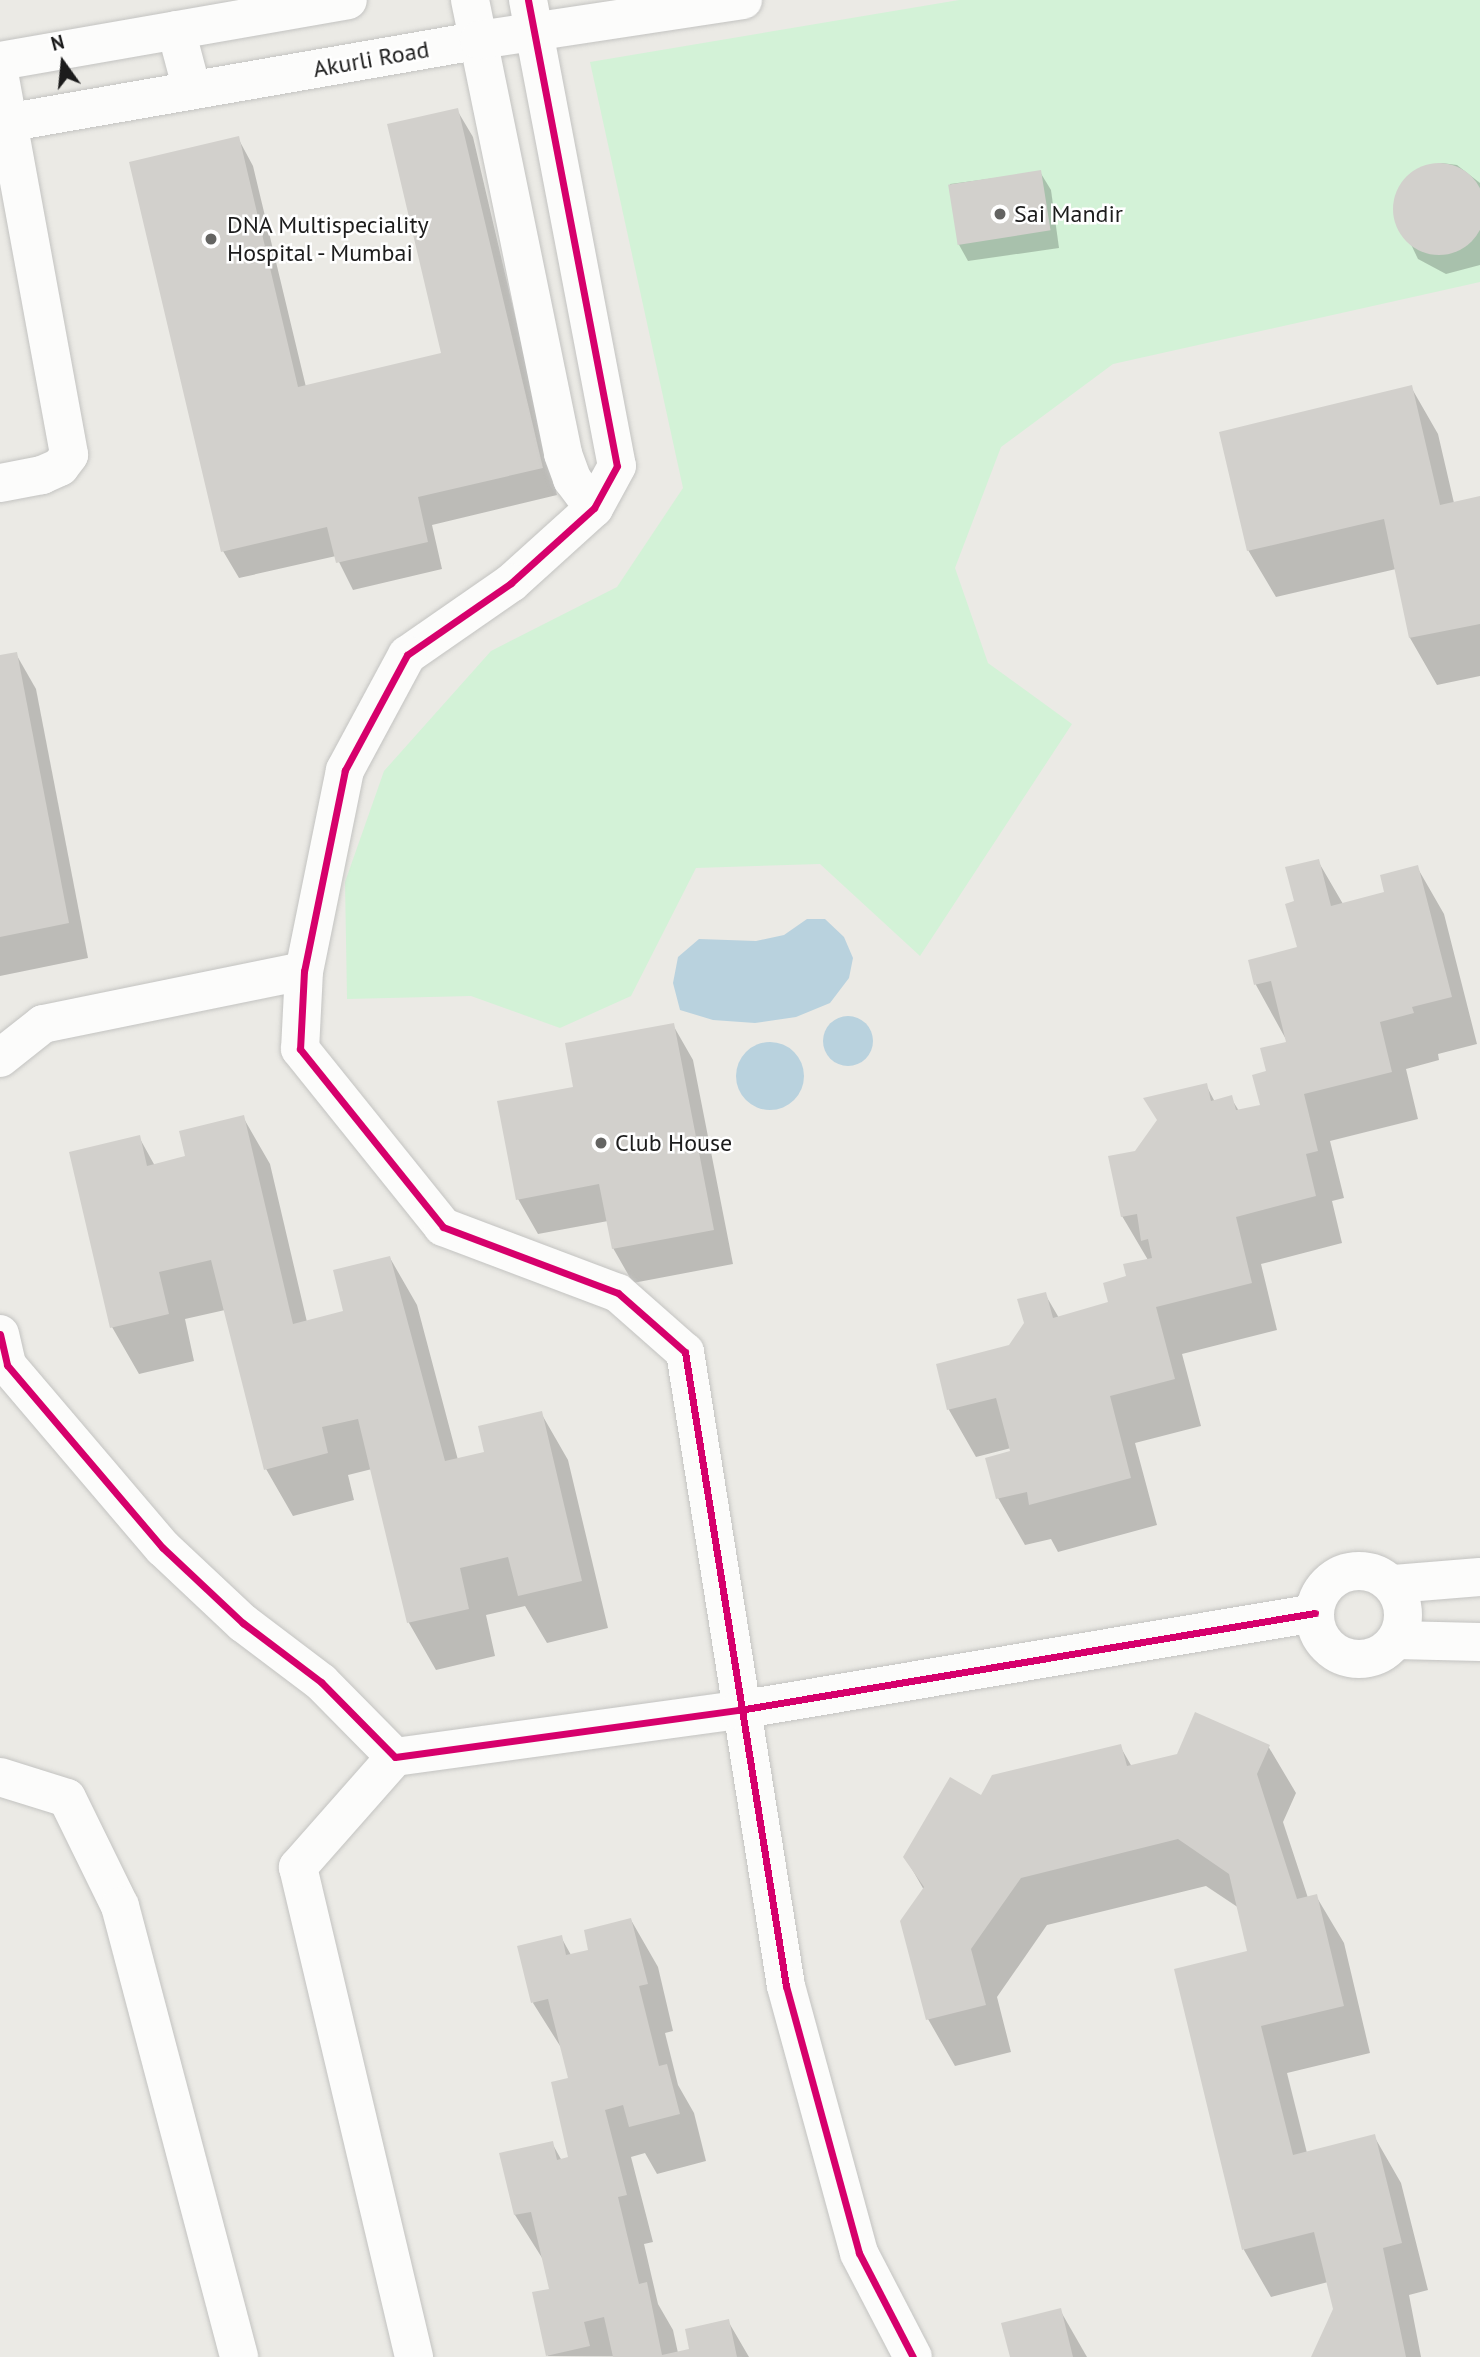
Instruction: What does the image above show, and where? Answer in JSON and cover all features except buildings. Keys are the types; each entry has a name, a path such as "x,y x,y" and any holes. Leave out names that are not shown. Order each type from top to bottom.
{"street":[{"path":"0,61 348,0"},
{"path":"470,0 562,454 572,479 594,508"},
{"name":"Akurli Road","path":"5,123 479,40 531,16 743,0"},
{"path":"531,16 616,449 617,466 594,508 511,583 407,655 345,770 304,971 300,1049 443,1227 618,1293 684,1352 739,1710 786,1986 859,2253 913,2357"},
{"path":"176,30 192,90"},
{"path":"0,78 5,123 69,455 60,467 42,475 0,483"},
{"path":"0,1058 43,1024 304,971"},
{"path":"0,1334 7,1365 163,1548 243,1623 321,1682 395,1756"},
{"path":"1394,1584 1403,1612 1396,1640 1373,1658 1345,1657 1322,1640 1315,1612 1326,1587 1351,1572 1366,1572 1394,1584 1480,1577"},
{"path":"414,2357 298,1867 395,1756 739,1710 1315,1612"},
{"path":"1396,1640 1480,1642"},
{"path":"0,1777 67,1798 120,1906 239,2357"}],"green space":[{"path":"959,0 1480,0 1480,282 1113,364 1001,447 955,568 988,663 1072,724 920,956 820,864 696,868 631,996 560,1028 471,996 347,999 345,882 384,771 491,651 617,587 683,488 590,62"}],"water":[{"path":"807,919 825,919 844,937 853,958 849,978 830,1003 796,1017 755,1023 713,1020 680,1010 673,983 678,957 699,939 756,941 784,935"},
{"path":"848,1016 866,1023 873,1041 866,1059 848,1066 830,1059 823,1041 830,1023"},
{"path":"777,1042 798,1057 804,1069 802,1089 794,1100 777,1110 763,1110 746,1100 738,1089 736,1069 746,1052 757,1044"}],"cycle path":[{"path":"528,0 617,466 594,508 511,583 407,655 345,770 304,971 300,1049 443,1227 618,1293 685,1352 786,1986 859,2253 913,2357"},
{"path":"0,1334 7,1365 163,1548 243,1623 321,1682 395,1757 739,1710 1315,1613"}],"place":[{"name":"Sai Mandir","path":"1000,214"},
{"name":"DNA Multispeciality Hospital - Mumbai","path":"211,239"},
{"name":"Club House","path":"601,1143"}]}
